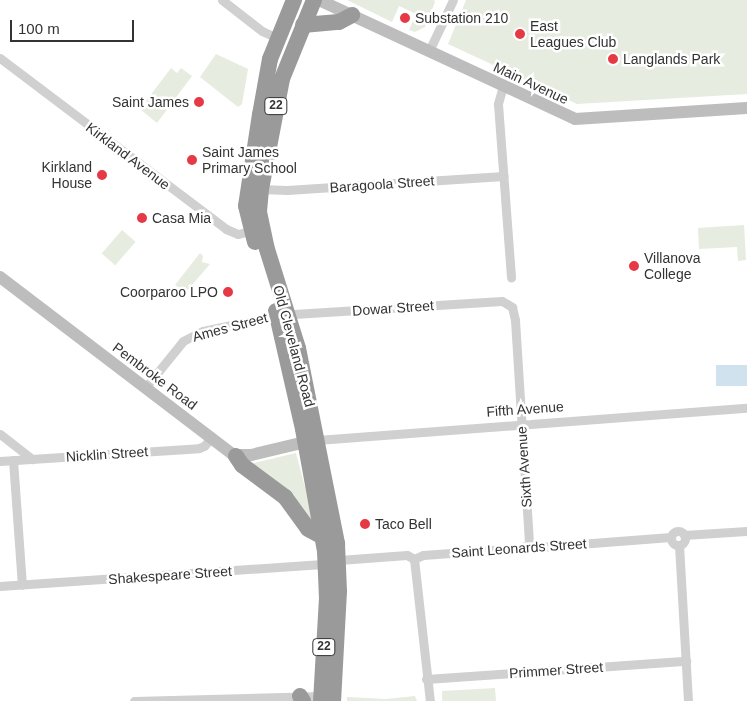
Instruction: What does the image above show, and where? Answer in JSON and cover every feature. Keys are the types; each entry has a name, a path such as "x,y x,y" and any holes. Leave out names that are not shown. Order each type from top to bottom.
{"highway":[{"name":"Old Cleveland Road","path":"294,0 277,38 267,73 246,206 256,229 283,315 311,441 333,562 327,699"},
{"name":"Old Cleveland Road","path":"256,229 260,189 282,79 314,0"},
{"path":"303,25 340,22 352,15"},
{"name":"Old Cleveland Road","path":"311,441 323,538 333,562"},
{"path":"236,456 242,465 285,497 308,529 323,538"}],"street":[{"path":"222,0 262,31 277,38"},
{"name":"Main Avenue","path":"319,0 575,119 747,108"},
{"path":"429,51 453,0"},
{"name":"Kirkland Avenue","path":"0,58 226,230 236,234 256,229"},
{"path":"503,86 498,104 512,278"},
{"name":"Baragoola Street","path":"260,189 287,190 504,176"},
{"name":"Pembroke Road","path":"0,277 236,456"},
{"name":"Dowar Street","path":"283,315 494,301 507,303"},
{"name":"Sixth Avenue","path":"507,303 512,307 515,320 529,544"},
{"name":"Ames Street","path":"145,388 180,344 192,335 283,315"},
{"name":"Fifth Avenue","path":"311,441 747,408"},
{"path":"0,434 32,459"},
{"name":"Nicklin Street","path":"0,461 199,448 204,446 211,438"},
{"path":"236,456 251,455 311,441"},
{"path":"13,460 22,585"},
{"path":"679,545 672,542 671,536 677,531 684,535 747,531"},
{"path":"679,545 683,543 684,535"},
{"name":"Saint Leonards Street","path":"333,562 407,554 414,559 423,555 521,548 529,544 540,547 671,536"},
{"path":"679,545 688,701"},
{"path":"414,559 426,679 430,701"},
{"name":"Shakespeare Street","path":"0,586 333,562"},
{"name":"Primmer Street","path":"426,679 686,661"},
{"path":"134,701 327,699"}],"shaded area":[{"path":"347,0 434,0 435,2 425,27 415,32 409,30 416,14 399,6 392,22"},
{"name":"Langlands Park","path":"466,0 747,0 747,94 577,104 448,44"},
{"path":"216,54 248,69 242,104 238,107 200,77"},
{"path":"171,68 177,73 181,68 192,76 157,123 140,109"},
{"path":"744,225 746,260 738,261 737,247 699,249 698,228"},
{"path":"122,230 136,242 115,265 102,253"},
{"path":"200,253 203,256 202,262 210,264 186,292 175,285"},
{"path":"296,453 313,518 314,527 250,464"},
{"path":"495,688 496,701 442,701 442,691"},
{"path":"415,696 417,701 347,701 347,697 386,699"}],"water":[{"path":"716,365 747,365 747,386 716,386"}],"place":[{"name":"Substation 210","path":"405,18"},
{"name":"East Leagues Club","path":"520,34"},
{"name":"Langlands Park","path":"613,59"},
{"name":"Saint James","path":"199,102"},
{"name":"Saint James Primary School","path":"192,160"},
{"name":"Kirkland House","path":"102,175"},
{"name":"Casa Mia","path":"142,218"},
{"name":"Villanova College","path":"634,266"},
{"name":"Coorparoo LPO","path":"228,292"},
{"name":"Taco Bell","path":"365,524"}]}
